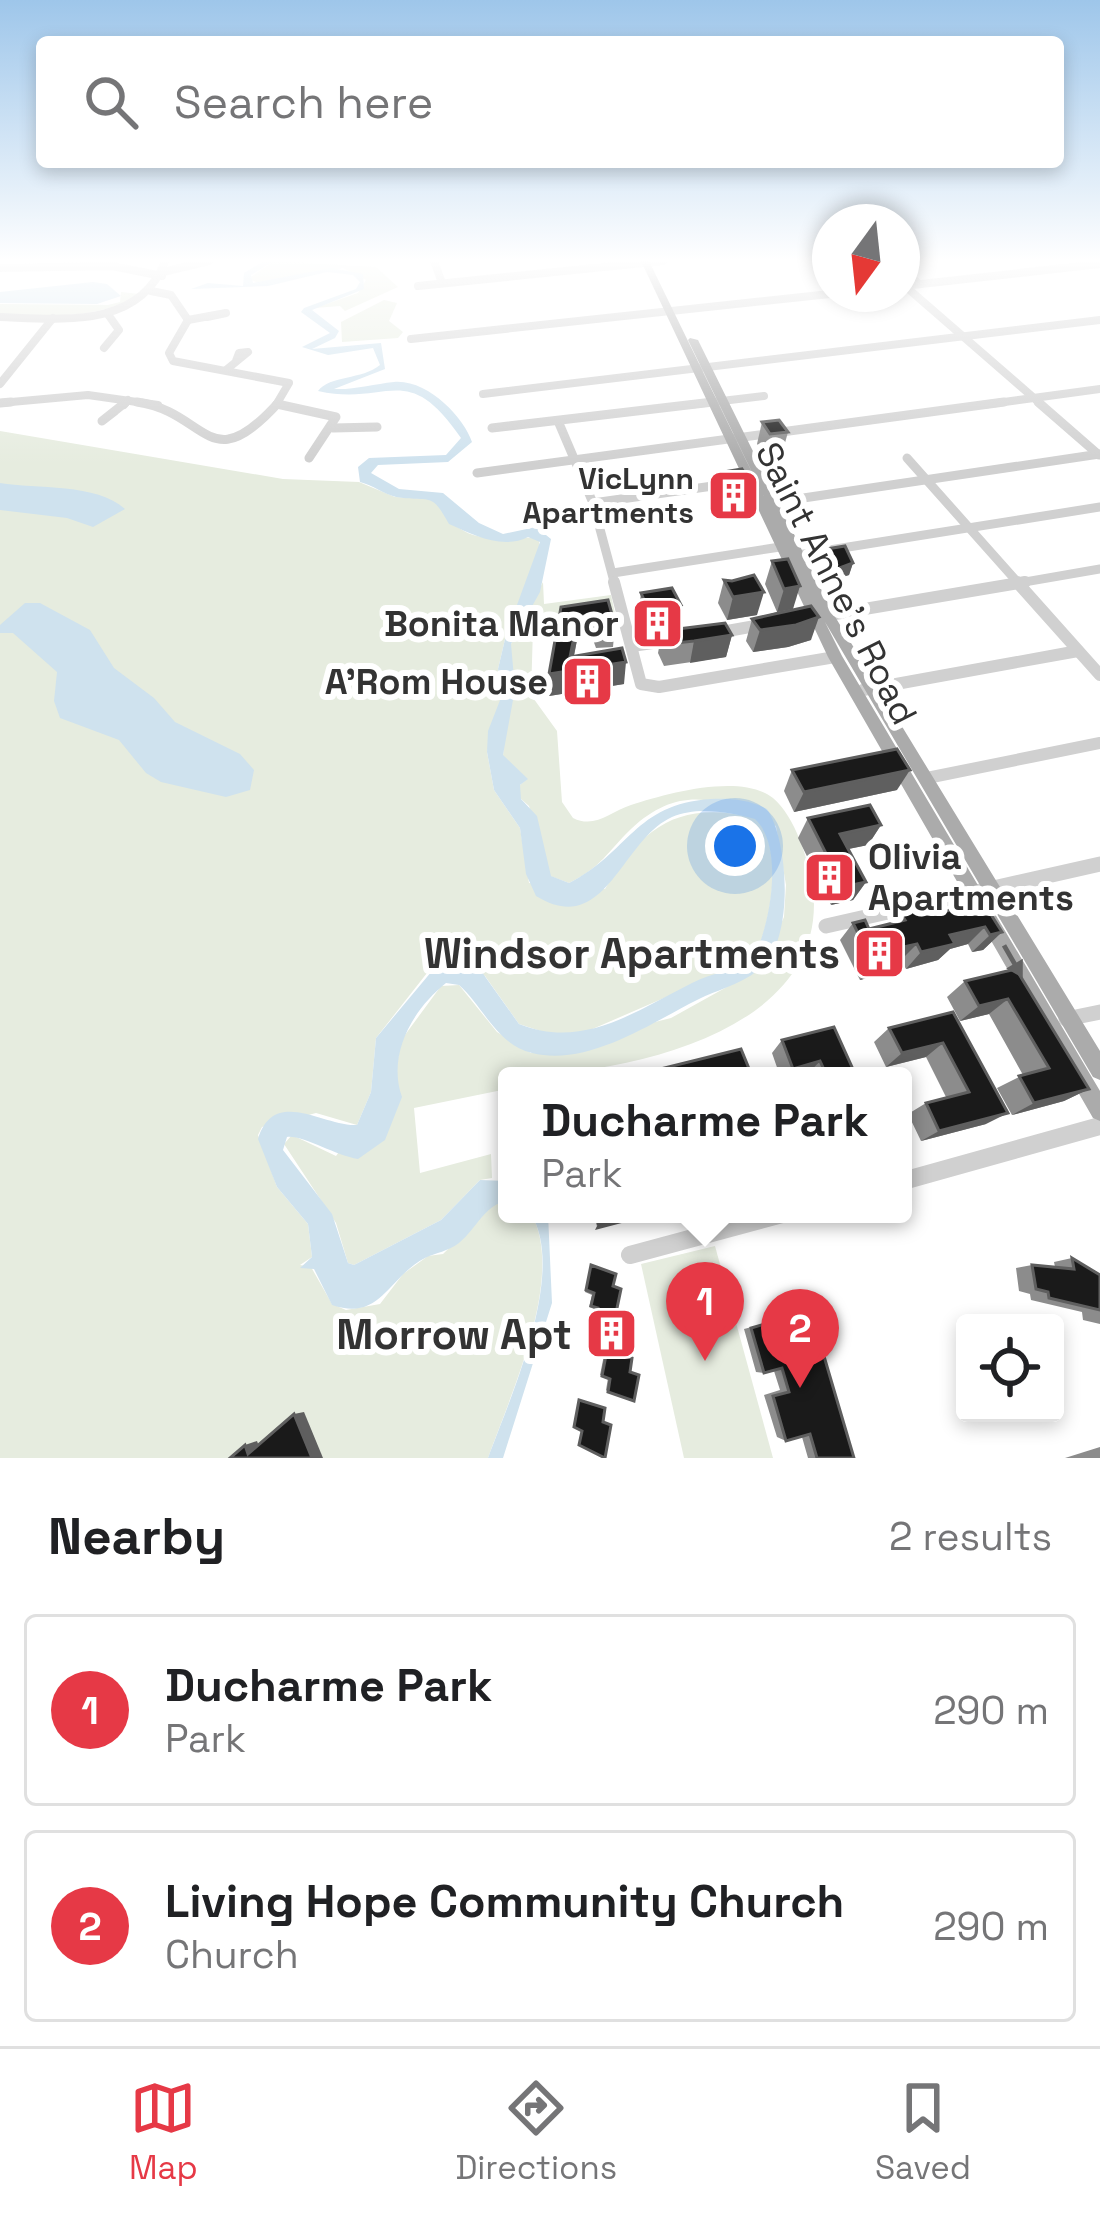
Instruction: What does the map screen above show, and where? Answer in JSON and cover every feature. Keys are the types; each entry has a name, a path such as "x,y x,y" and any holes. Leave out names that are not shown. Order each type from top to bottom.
{"main road":[{"name":"Saint Anne's Road","path":"683,329 766,503 780,547 836,657 864,690 973,892 1100,1111"},
{"name":"Saint Anne's Road","path":"735,438 749,481 799,555 816,617 927,778 1100,1070"}],"street":[{"path":"0,384 44,329"},
{"path":"104,348 117,329"},
{"path":"0,403 25,403 31,409 38,401 62,398 67,390 75,396 128,400 178,414 192,429 228,440 244,438 290,386 286,380 171,358 184,329"},
{"path":"411,338 498,329"},
{"path":"955,329 1099,454"},
{"path":"483,394 1031,329"},
{"path":"226,370 236,361"},
{"path":"477,473 1100,389"},
{"path":"492,428 764,395"},
{"path":"115,410 128,400"},
{"path":"277,404 332,413 333,428 309,458"},
{"path":"558,421 593,503 641,684 650,687 836,657"},
{"path":"333,428 377,427"},
{"path":"180,435 192,429"},
{"path":"766,503 1099,454"},
{"path":"907,458 1100,675"},
{"path":"593,503 749,481"},
{"path":"799,555 1100,507"},
{"path":"613,573 780,547"},
{"path":"816,617 1100,569"},
{"path":"632,646 769,624"},
{"path":"864,690 1078,651"},
{"path":"927,778 1100,743"},
{"path":"826,926 1100,864"},
{"path":"1042,1012 1070,1020 1100,1012"},
{"path":"912,1178 1100,1126"},
{"path":"630,1255 749,1223"}],"shaded area":[{"path":"341,329 403,332 398,338 342,342"},
{"path":"0,431 283,479 359,482 395,497 431,499 468,533 539,539 540,554 506,635 498,669 504,690 487,752 494,790 520,828 529,883 605,889 634,848 666,823 685,816 729,813 755,818 765,831 772,887 754,959 581,1034 556,1036 519,1024 485,976 438,959 376,1038 371,1092 357,1125 316,1113 262,1127 258,1135 277,1187 308,1224 312,1257 300,1265 311,1267 332,1304 346,1310 380,1304 403,1274 428,1256 443,1254 494,1204 498,1203 498,1223 534,1223 542,1271 538,1303 531,1337 488,1458 0,1458"},
{"path":"543,582 544,604 611,595 615,613 533,628 531,695 557,731 562,802 573,818 595,821 646,800 704,788 743,787 773,798 794,827 804,853 813,889 809,939 787,980 752,1013 706,1038 655,1056 602,1067 498,1067 498,1091 414,1108 420,1173 491,1154 492,1178 480,1180 441,1220 354,1265 348,1263 336,1223 284,1144 292,1135 336,1156 394,1076 402,1039 441,986 459,985 497,1032 531,1053 671,1018 761,968 784,917 786,885 776,826 720,803 685,800 667,805 649,814 580,877 569,883 550,876 529,806 520,798 520,785 527,779 503,756 511,644"},
{"path":"715,1246 773,1458 684,1458 641,1264"}],"water":[{"path":"325,329 339,331 335,338 312,349 381,343 385,369 334,389 394,382 419,387 453,412 472,442 448,462 378,465 371,473 399,489 443,493 479,523 503,534 536,527 551,539 540,592 511,644 515,689 503,755 528,779 520,785 521,799 537,816 551,876 569,883 665,810 711,799 740,800 767,809 780,844 785,890 779,935 762,967 597,1048 553,1056 532,1053 500,1034 459,985 446,983 434,994 413,1020 400,1050 402,1097 385,1140 358,1159 287,1137 283,1150 332,1214 348,1263 354,1265 441,1220 480,1180 498,1181 498,1204 459,1243 412,1266 373,1303 349,1309 332,1305 314,1269 300,1268 312,1257 308,1224 277,1187 258,1139 265,1123 288,1112 357,1125 371,1092 376,1038 447,953 479,968 519,1024 565,1032 608,1024 746,963 753,959 765,927 772,867 770,848 755,819 692,812 672,817 654,829 611,881 580,905 560,906 536,896 526,874 520,828 494,790 487,752 488,731 504,690 498,669 506,635 540,542 528,537 498,542 478,536 449,524 429,500 396,497 360,482 358,467 369,458 446,455 461,438 442,414 410,392 318,391 330,382 380,365 373,348 328,355 302,347 330,333"},
{"path":"0,483 83,491 125,509 93,527 67,518 0,510"},
{"path":"25,603 40,603 90,630 114,668 154,698 175,722 240,754 254,770 250,790 226,797 161,782 146,773 119,740 60,718 54,701 57,672 13,633 0,633 0,625"},
{"path":"534,1223 548,1223 552,1303 503,1458 488,1458 531,1336 543,1269"}],"building":[{"path":"779,420 788,432 770,434 762,422"},
{"path":"742,469 748,478 735,480 729,471"},
{"path":"845,546 853,563 837,569 827,549"},
{"path":"788,559 800,586 784,589 772,561"},
{"path":"754,575 764,592 733,597 724,580 732,581"},
{"path":"672,588 681,605 649,611 641,593"},
{"path":"608,600 615,625 597,626 594,614 578,617 570,657 622,648 626,662 549,674 561,607"},
{"path":"811,606 819,617 796,625 760,630 752,619"},
{"path":"725,623 732,635 694,641 667,644 662,631"},
{"path":"897,749 910,770 804,792 792,770"},
{"path":"870,805 881,825 840,834 866,882 843,887 808,818"},
{"path":"978,894 1002,932 990,935 985,927 950,935 955,944 921,952 917,944 881,952 885,961 873,964 853,923 865,920 869,929 905,920 900,912 933,904 938,913 972,905 967,896"},
{"path":"1016,969 1089,1089 1034,1103 1019,1076 1049,1068 1008,999 979,1006 965,981"},
{"path":"953,1012 1008,1113 939,1131 926,1103 969,1092 943,1043 902,1053 889,1028"},
{"path":"834,1027 852,1067 823,1067 820,1061 792,1067 782,1040"},
{"path":"741,1049 748,1067 668,1067"},
{"path":"1072,1258 1100,1275 1100,1310 1049,1298 1048,1292 1036,1289 1032,1265 1074,1269"},
{"name":"Morrow Apt","path":"591,1265 616,1274 613,1286 621,1289 616,1313 623,1315 621,1328 630,1331 625,1356 632,1358 630,1372 639,1375 634,1401 608,1392 610,1379 602,1376 607,1350 600,1347 602,1335 594,1333 598,1308 591,1306 594,1293 586,1290"},
{"path":"779,1320 784,1337 816,1329 854,1458 817,1458 810,1434 786,1441 773,1396 789,1392 782,1368 764,1373 751,1328"},
{"path":"579,1400 605,1408 603,1422 611,1425 605,1458 579,1445 582,1431 574,1427"},
{"path":"294,1414 312,1458 230,1458 245,1445 248,1454"}],"place":[{"name":"VicLynn Apartments","path":"733,496"},
{"name":"Bonita Manor","path":"658,623"},
{"name":"A'Rom House","path":"587,681"},
{"name":"Olivia Apartments","path":"829,877"},
{"name":"Windsor Apartments","path":"879,953"},
{"name":"Morrow Apt","path":"611,1334"},
{"name":"Ducharme Park","path":"705,1361"},
{"name":"Living Hope Community Church","path":"800,1388"}]}
